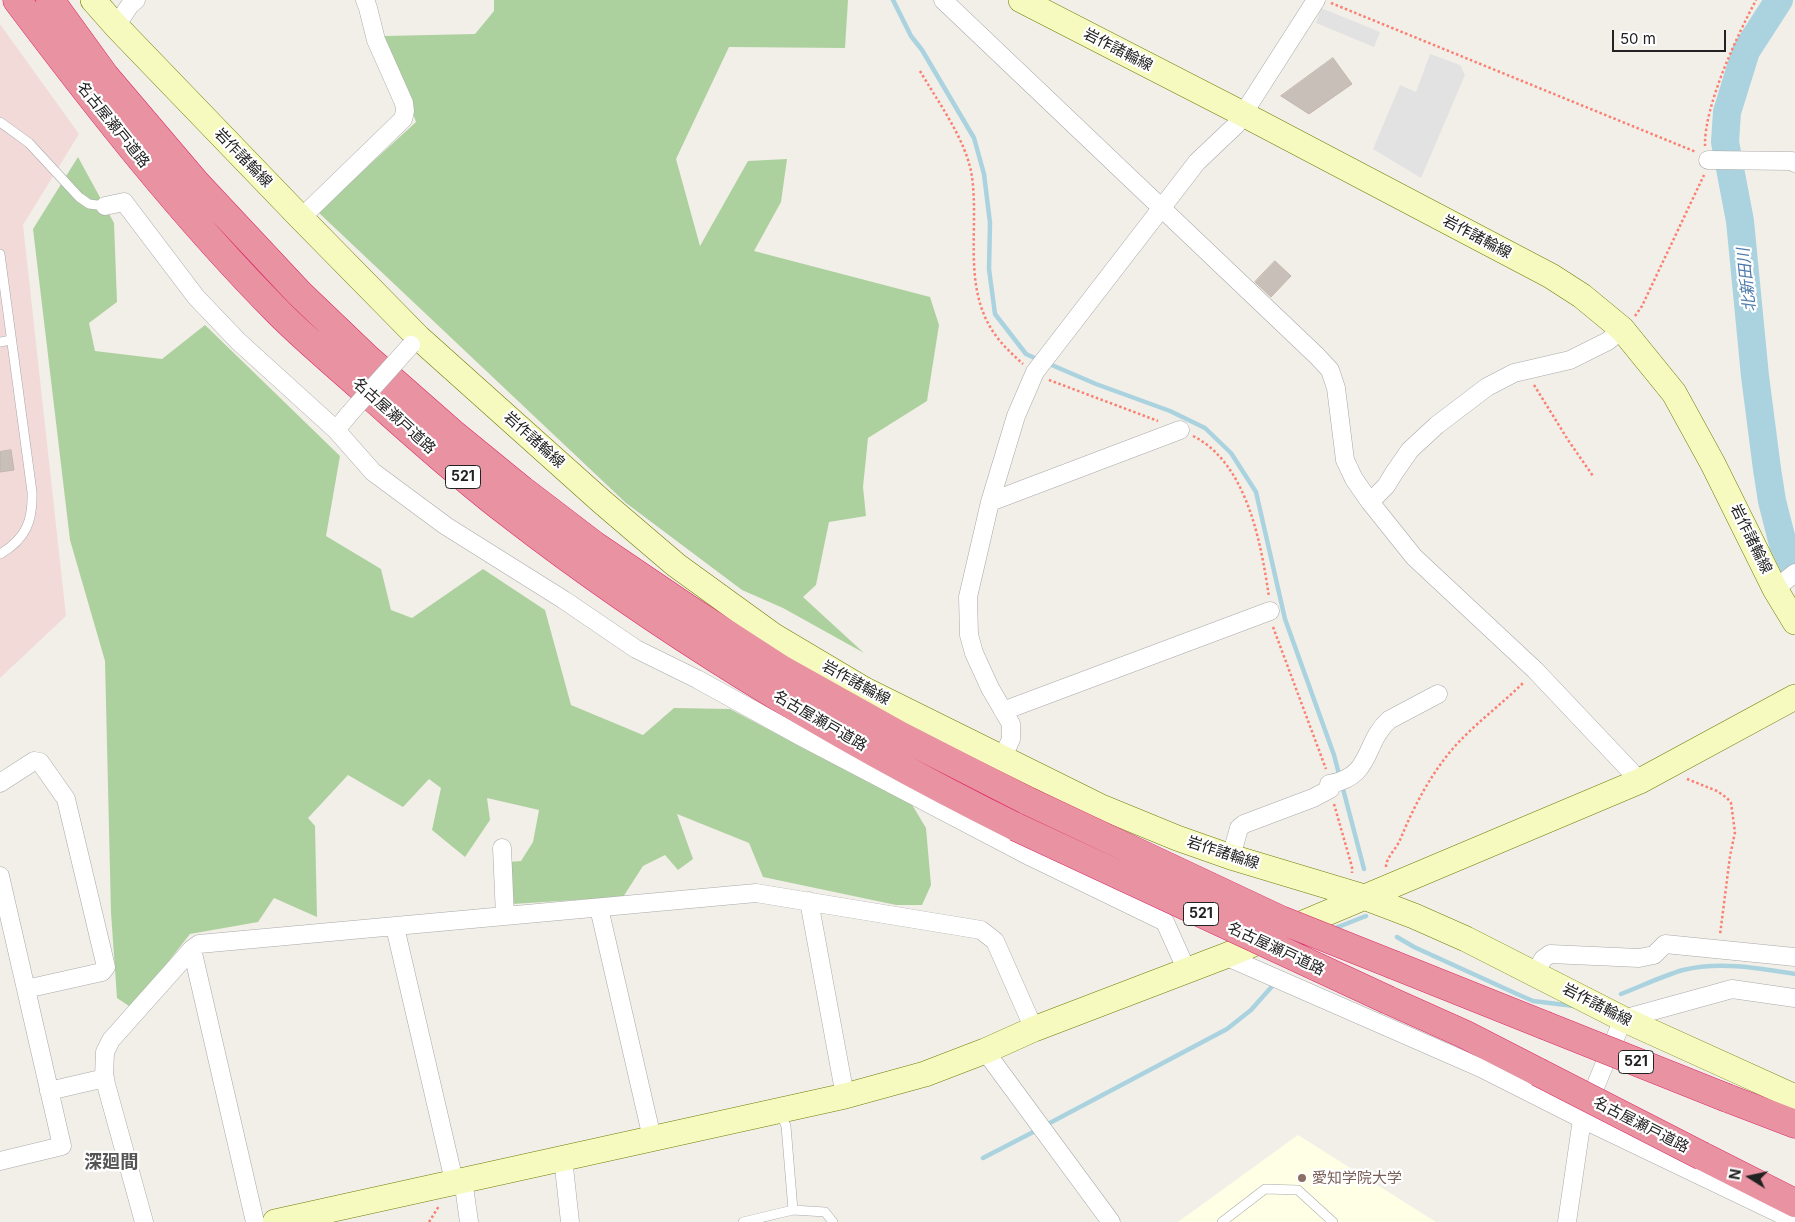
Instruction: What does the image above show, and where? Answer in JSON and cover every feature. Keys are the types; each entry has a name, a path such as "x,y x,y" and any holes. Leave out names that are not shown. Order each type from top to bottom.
{"highway":[{"name":"名古屋瀬戸道路","path":"17,0 87,93 176,203 280,314 435,453 505,511 573,562 673,631 768,691 958,798 1016,827 1464,1034 1795,1203"},
{"name":"名古屋瀬戸道路","path":"50,0 106,76 196,183 285,278 368,360 522,490 594,545 781,669 899,735 1028,801 1282,920 1795,1124"}],"main road":[{"name":"岩作諸輪線","path":"93,0 301,218 415,342 676,565 774,636 865,690 1099,806 1177,838 1231,857 1364,896 1466,939 1623,1019 1795,1096"},
{"name":"岩作諸輪線","path":"1021,0 1551,276 1582,296 1622,329 1674,393 1713,464 1787,579 1795,622"},
{"path":"275,1222 303,1219 458,1180 780,1111 925,1074 985,1051 1034,1029 1225,956 1640,781 1795,697"}],"street":[{"path":"116,26 130,5 136,0"},
{"path":"301,218 403,119 405,111 404,102 376,40 365,0"},
{"path":"943,0 1330,370 1336,388 1345,460 1354,479 1370,502 1414,557 1535,670 1640,781"},
{"path":"1002,759 1011,738 1011,724 990,688 974,653 967,618 968,597 990,502 1016,416 1034,373 1162,210 1197,162 1236,125 1316,0"},
{"path":"1712,160 1792,161 1795,163"},
{"path":"105,206 124,202 196,297 238,341 336,430 373,472 446,526 564,600 636,649 697,679 802,737 1031,857 1165,922 1187,971"},
{"path":"1370,502 1386,486 1410,450 1438,424 1487,387 1514,373 1570,360 1608,341 1622,329"},
{"path":"336,430 415,342"},
{"path":"990,502 1180,430"},
{"path":"1003,711 1270,611"},
{"path":"1231,857 1239,828 1244,824 1313,798 1330,785 1349,778 1359,769 1383,726 1390,720 1438,694"},
{"path":"0,783 34,761 40,762 66,799 106,967 102,972 26,989"},
{"path":"502,848 505,916"},
{"path":"0,876 62,1146 0,1162"},
{"path":"144,1222 105,1078 106,1052 111,1040 192,949 199,944 756,893 981,930 995,941 1034,1029"},
{"path":"809,901 844,1096"},
{"path":"599,908 652,1138"},
{"path":"396,927 469,1222"},
{"path":"1534,974 1543,959 1550,954 1639,958 1654,955 1666,944 1795,957"},
{"path":"192,949 255,1222"},
{"path":"1225,956 1481,1068 1582,1119 1795,1221"},
{"path":"1567,1222 1582,1119 1623,1019 1732,989 1795,998"},
{"path":"985,1051 1111,1222"},
{"path":"49,1091 105,1078"},
{"path":"562,1158 570,1222"}],"lane":[{"path":"0,122 29,143 79,197 89,204 105,206"},
{"path":"0,254 33,510 30,523 22,536 11,548 0,554"},
{"path":"0,342 11,340"},
{"path":"780,1111 786,1126 793,1210"},
{"path":"1222,1222 1266,1190 1298,1190 1333,1222"},
{"path":"743,1222 793,1210 824,1212 832,1222"}],"path":[{"path":"1323,0 1705,155 1704,136 1712,105 1738,34 1756,0"},
{"path":"920,71 964,150 972,176 973,256 977,290 991,330 1001,343 1034,373 1180,430 1209,445 1229,469 1240,488 1248,506 1260,550 1274,630 1328,775 1352,867 1352,874"},
{"path":"1622,329 1631,323 1642,306 1712,160"},
{"path":"1527,370 1549,411 1593,476"},
{"path":"1386,871 1386,863 1398,844 1417,801 1443,762 1456,746 1535,670"},
{"path":"1674,763 1682,777 1717,792 1731,803 1735,832 1729,866 1720,949"}],"shaded area":[{"path":"1321,8 1380,32 1374,47 1316,23"},
{"path":"0,24 79,134 23,225 66,616 0,678"},
{"path":"1430,54 1460,65 1465,75 1421,178 1373,149 1400,85 1416,92"},
{"name":"愛知学院大学","path":"1298,1135 1436,1222 1178,1222"}],"green space":[{"path":"494,0 848,0 845,48 729,47 676,159 700,246 748,161 787,159 781,202 754,251 930,297 939,325 927,401 868,438 863,487 866,516 829,522 816,585 803,597 864,653 783,608 742,590 626,503 318,212 416,122 384,36 475,34 494,11"},
{"path":"78,157 114,223 117,302 89,323 95,351 162,359 205,325 340,456 326,536 381,569 391,610 412,618 483,569 545,610 571,705 643,735 674,708 730,709 911,803 926,828 931,885 922,905 896,905 763,877 749,843 677,814 693,859 678,870 665,855 643,866 623,897 513,904 494,886 496,863 521,861 533,842 539,810 487,798 490,820 465,857 432,830 441,788 429,779 403,807 348,775 308,818 315,826 317,917 274,898 258,922 190,934 132,1008 117,998 111,913 105,661 70,540 33,229"}],"building":[{"path":"1333,58 1352,84 1309,114 1281,96"},
{"path":"1275,261 1291,276 1271,297 1255,282"},
{"path":"11,450 14,470 0,472 0,452"}],"waterway":[{"path":"893,0 911,36 922,50 974,138 984,174 990,223 989,269 995,314 1026,354 1039,360"},
{"name":"北新田川","path":"1779,0 1746,51 1727,112 1725,142 1740,221 1755,376 1772,501 1783,544 1795,568"},
{"path":"1047,363 1096,384 1170,411 1205,428 1231,453 1256,492 1285,619 1334,755 1340,778"},
{"path":"1342,785 1364,869"},
{"path":"1333,929 1366,916"},
{"path":"1397,937 1414,947 1533,1001 1574,1006"},
{"path":"1621,994 1675,972 1697,967 1739,966 1795,974"},
{"path":"1046,1125 1227,1029 1251,1010 1275,983"},
{"path":"983,1158 1039,1129"}],"place":[{"name":"愛知学院大学","path":"1302,1178"}],"district":[{"name":"深廻間","path":"111,1163"}]}
